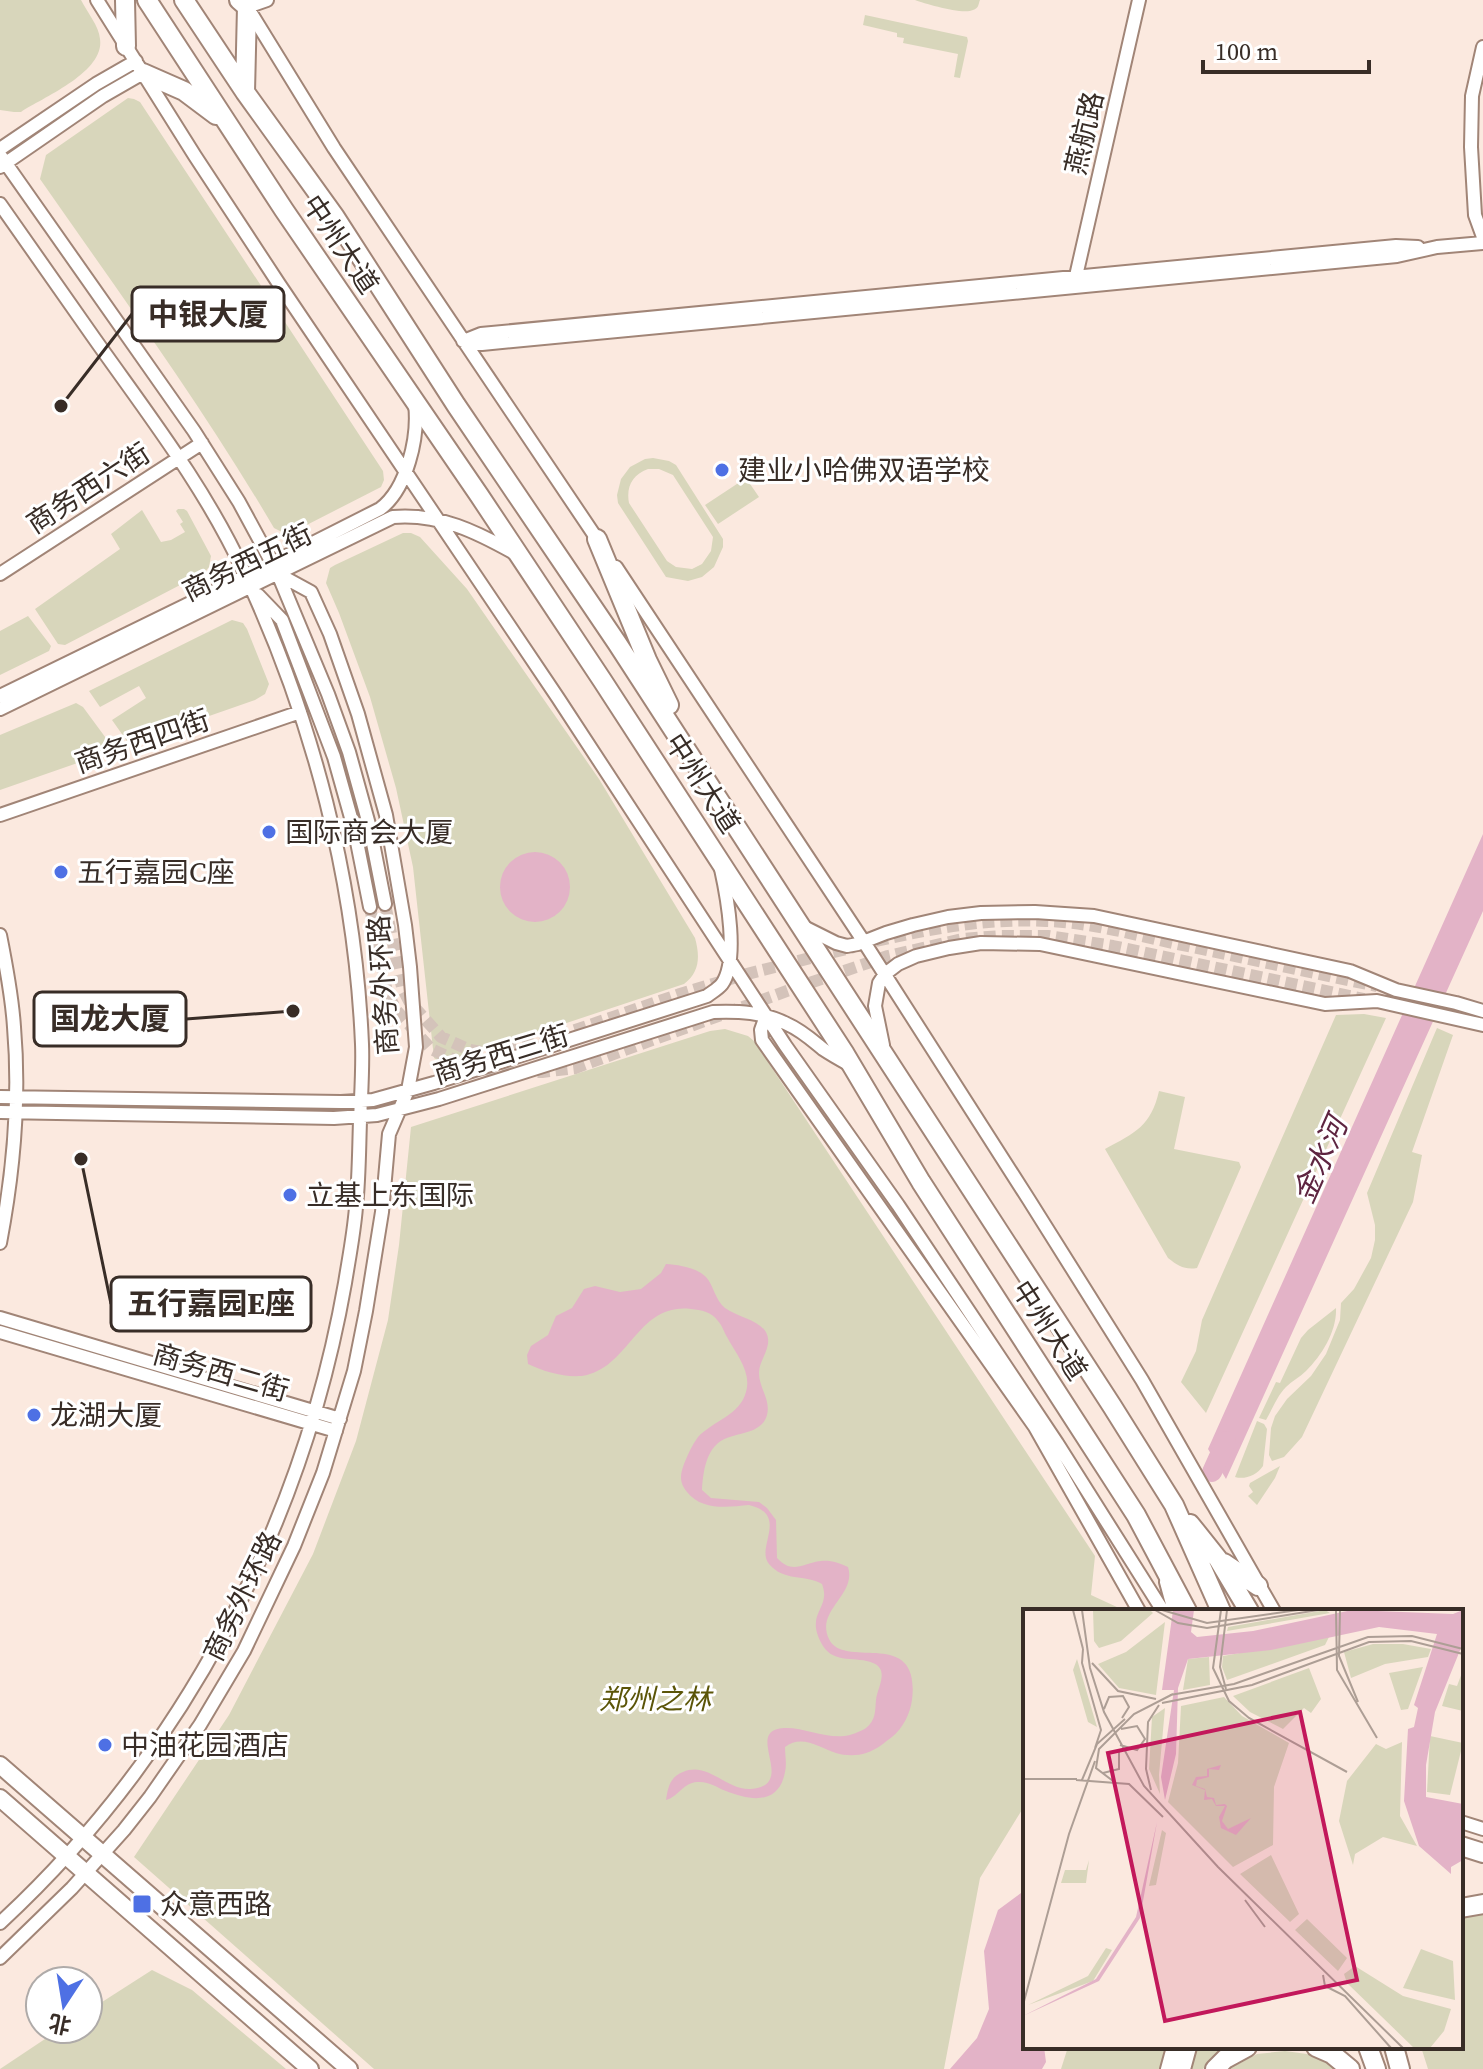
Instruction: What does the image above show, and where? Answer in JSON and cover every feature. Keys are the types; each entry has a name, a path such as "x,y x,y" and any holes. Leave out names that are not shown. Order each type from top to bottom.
{"highway":[{"path":"125,0 135,60 228,124"},
{"name":"中州大道","path":"147,0 719,858 853,1067 921,1182 1136,1515 1186,1609"},
{"name":"中州大道","path":"184,0 245,92 335,217 456,405 617,643 1104,1393 1174,1505 1220,1609"},
{"path":"243,2 245,92"},
{"path":"597,539 647,660 702,773"},
{"path":"1174,1505 1218,1559 1248,1609"},
{"path":"1218,1559 1258,1586"},
{"path":"1463,1847 1483,1853"},
{"path":"1463,1908 1483,1904"},
{"path":"1181,2069 1186,2049"},
{"path":"1215,2069 1225,2059 1243,2049"},
{"path":"1321,2049 1350,2069"},
{"path":"1369,2049 1376,2069"}],"main road":[{"path":"0,1765 349,2069"},
{"path":"0,1798 310,2069"}],"street":[{"path":"97,0 201,166 558,698 766,1016 898,1205 1057,1443 1162,1609"},
{"path":"267,0 243,2 334,148 885,974 1142,1380 1273,1609"},
{"name":"燕航路","path":"1076,276 1139,0"},
{"path":"463,341 496,343 1397,256 1483,240 1475,215 1471,147 1472,96 1483,47"},
{"path":"0,149 135,60"},
{"path":"135,60 103,96 2,162 202,443 275,568 349,752 370,828 385,904"},
{"name":"商务外环路","path":"0,204 178,458 215,516 248,581 307,730 333,826 352,933 361,1036 356,1209 351,1246 329,1365 283,1506 222,1638 178,1711 129,1782 83,1837 0,1923"},
{"path":"463,341 481,334 1076,276 1396,246 1437,247"},
{"name":"商务西五街","path":"275,568 388,503 397,490 415,440 414,401"},
{"name":"商务西六街","path":"0,574 202,443"},
{"name":"商务西五街","path":"0,696 275,568 393,517 438,520 467,528 520,556"},
{"name":"商务外环路","path":"0,1958 102,1854 150,1797 200,1725 273,1595 307,1515 354,1371 377,1250 389,1134 408,1090 416,1047 414,1007 400,894 377,778 358,714 311,592 275,568"},
{"path":"248,581 282,620 313,699 343,787 370,907"},
{"name":"商务西五街","path":"0,709 248,581"},
{"name":"商务西四街","path":"0,815 300,712"},
{"name":"商务西三街","path":"0,1097 373,1100 707,996 721,987 729,960 730,918 719,858"},
{"path":"799,924 847,946 948,917 1035,912 1094,916 1350,971 1396,990 1483,1011"},
{"path":"0,935 14,1028 15,1098 12,1171 0,1243"},
{"path":"885,1056 875,1006 879,983 885,974 916,956 981,943 1040,944 1325,1004 1377,1001 1483,1025"},
{"name":"商务西三街","path":"0,1112 360,1117 439,1099 713,1012 741,1011 786,1023 853,1067"},
{"path":"766,1016 761,1030 762,1040 1035,1427 1138,1609"},
{"name":"商务西二街","path":"0,1318 313,1418"},
{"name":"商务西二街","path":"0,1332 338,1425"},
{"path":"1158,1556 1173,1609"},
{"path":"1463,1823 1483,1829"},
{"path":"1167,2069 1172,2049"}],"green space":[{"path":"0,0 81,0 100,39 99,51 83,73 21,112 0,110"},
{"path":"915,0 980,0 976,8 961,11"},
{"path":"865,15 967,37 960,78 954,77 958,54 903,43 904,38 897,37 897,33 863,25"},
{"path":"128,98 140,102 383,471 381,487 291,533 274,528 190,395 40,179 46,155"},
{"path":"645,459 669,461 676,465 723,539 723,547 714,567 702,577 688,581 666,577 618,503 621,479 630,467","holes":["648,469 659,469 673,475 713,537 711,551 702,564 692,569 676,567 667,561 629,503 628,492 634,478"]},
{"path":"746,478 759,497 718,524 705,505"},
{"path":"142,510 161,542 185,532 176,511 187,511 211,556 205,572 65,645 58,644 35,609 120,549 111,534"},
{"path":"403,533 420,537 467,589 599,779 695,938 698,951 696,969 684,984 442,1063 434,1058 413,867 396,788 370,697 326,583 330,568"},
{"path":"28,616 51,646 49,651 0,675 0,631"},
{"path":"232,620 243,623 247,629 269,684 265,694 129,744 112,720 146,698 139,686 100,707 89,691"},
{"path":"76,703 83,707 111,745 109,752 0,790 0,735"},
{"path":"1364,1014 1386,1018 1206,1413 1181,1382 1196,1351 1202,1320 1336,1015"},
{"path":"1437,1028 1453,1035 1412,1152 1422,1155 1413,1202 1302,1437 1284,1457 1272,1461 1269,1455 1275,1416 1326,1354 1340,1320 1341,1303 1354,1289 1371,1258 1375,1225 1367,1193"},
{"name":"郑州之林","path":"725,1029 754,1041 1095,1556 1091,1595 1119,1608 1023,1609 1023,1808 980,1878 944,2069 374,2069 134,1857 229,1715 313,1554 356,1441 388,1320 411,1127 710,1031"},
{"path":"1159,1091 1185,1097 1174,1149 1239,1162 1241,1167 1197,1268 1182,1267 1168,1258 1105,1149 1146,1121"},
{"path":"1336,1308 1331,1334 1318,1358 1288,1385 1266,1420 1259,1418 1301,1338"},
{"path":"1257,1421 1267,1429 1263,1466 1250,1476 1235,1477"},
{"path":"1280,1466 1257,1505 1248,1496 1253,1492 1250,1483"},
{"path":"1483,1911 1483,2069 1428,2069 1422,2049 1463,2049 1463,1914"},
{"path":"152,1970 192,1990 286,2069 0,2069 36,2045 104,2045 104,2001"},
{"path":"1067,2049 1165,2049 1160,2069 1061,2069"},
{"path":"1196,2049 1226,2049 1203,2069 1191,2069"},
{"path":"1285,2051 1307,2054 1339,2069 1229,2069 1257,2054"}],"shaded area":[{"path":"1483,834 1483,911 1226,1479 1208,1449"},
{"path":"528,852 542,852 564,867 570,887 568,900 560,912 542,922 528,922 506,907 500,894 500,880 515,858"},
{"path":"666,1264 687,1267 702,1274 725,1308 760,1325 768,1336 759,1373 767,1404 764,1422 759,1427 717,1444 705,1466 702,1490 711,1498 759,1502 767,1508 776,1520 777,1558 788,1566 825,1561 848,1567 847,1586 827,1619 829,1639 837,1648 894,1656 905,1663 912,1677 910,1710 903,1725 892,1737 873,1750 855,1755 840,1754 811,1743 791,1743 785,1747 786,1769 782,1783 763,1798 745,1797 709,1783 697,1782 666,1800 672,1780 692,1770 701,1770 742,1788 764,1785 770,1778 768,1738 772,1731 791,1728 836,1736 864,1729 873,1719 882,1675 873,1663 833,1655 823,1646 816,1626 824,1600 822,1584 788,1576 769,1564 766,1549 770,1524 761,1510 749,1505 708,1505 693,1498 683,1485 683,1468 696,1440 743,1400 747,1377 739,1357 716,1318 691,1309 659,1315 646,1324 602,1369 587,1375 557,1374 528,1364 527,1355 531,1346 548,1335 556,1316 572,1308 584,1289 595,1286 620,1292 641,1289 661,1273"},
{"path":"1023,1891 1023,2049 1044,2049 1046,2062 1042,2069 950,2069 977,2038 989,2009 984,1951 998,1910"}],"waterway":[{"name":"金水河","path":"1212,1472 1226,1441"}],"tunnel":[{"path":"385,904 402,987 409,1001 441,1037 481,1052 515,1048 552,1038 743,975 854,947"},
{"path":"370,907 387,992 396,1010 431,1049 465,1065 493,1071 542,1072 575,1068 888,956 963,939 1048,936 1113,946 1364,999"},
{"path":"876,941 982,923 1024,920 1062,922 1110,929 1377,986"}],"place":[{"name":"中银大厦","path":"61,406"},
{"name":"建业小哈佛双语学校","path":"722,470"},
{"name":"国际商会大厦","path":"269,832"},
{"name":"五行嘉园C座","path":"61,872"},
{"name":"国龙大厦","path":"293,1011"},
{"name":"五行嘉园E座","path":"81,1159"},
{"name":"立基上东国际","path":"290,1195"},
{"name":"龙湖大厦","path":"34,1415"},
{"name":"中油花园酒店","path":"105,1745"},
{"name":"众意西路","path":"142,1904"}]}
